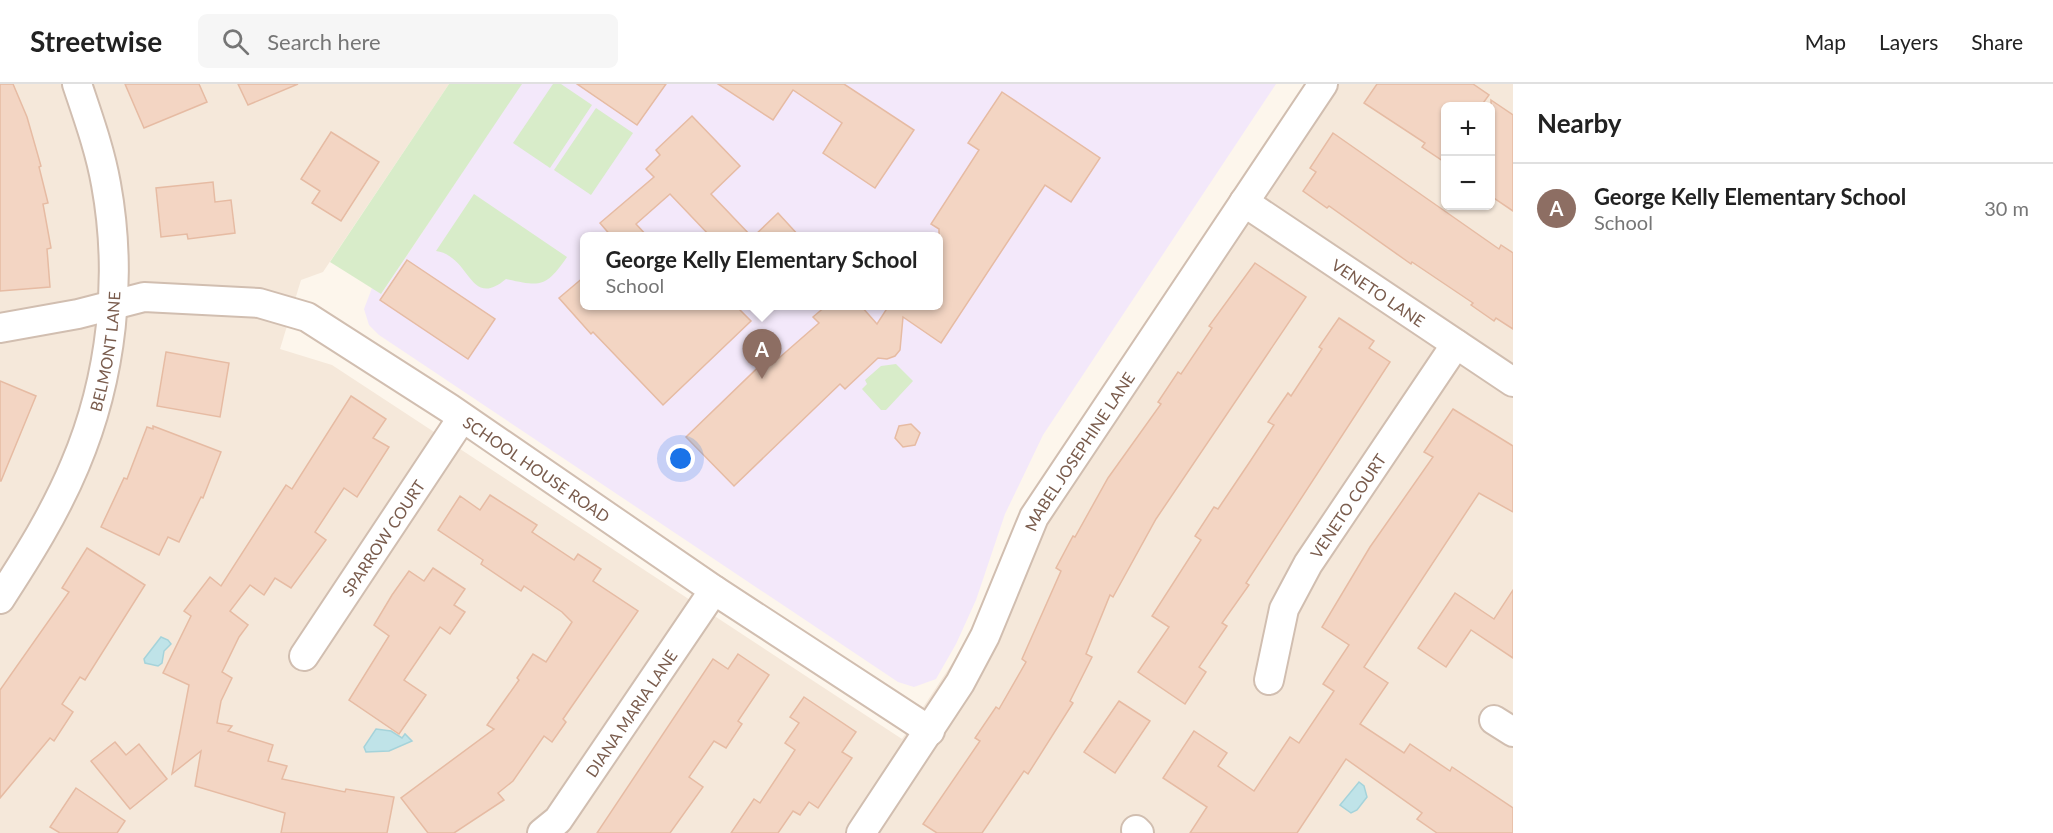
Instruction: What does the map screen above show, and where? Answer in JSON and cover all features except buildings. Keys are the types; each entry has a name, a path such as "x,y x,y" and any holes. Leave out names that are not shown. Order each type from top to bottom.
{"street":[{"name":"BELMONT LANE","path":"0,599 43,531 76,464 101,384 111,334 113,303 111,223 106,184 94,133 77,84"},
{"name":"MABEL JOSEPHINE LANE","path":"861,833 930,731 985,636 1034,517 1323,84"},
{"name":"VENETO LANE","path":"1244,202 1513,382"},
{"name":"SCHOOL HOUSE ROAD","path":"0,328 78,314 113,303 144,297 260,303 292,312 328,329 585,499 714,590 930,731"},
{"name":"VENETO COURT","path":"1269,680 1284,609 1308,564 1456,344"},
{"name":"SPARROW COURT","path":"304,656 462,418"},
{"name":"DIANA MARIA LANE","path":"542,833 558,820 714,590"}],"shaded area":[{"path":"0,84 449,84 323,272 301,280 280,349 332,365 902,739 1337,84 1513,84 1513,833 0,833"},
{"path":"521,84 1276,84 1043,435 1005,514 976,600 956,644 936,679 914,687 898,682 379,335 369,325 364,309 372,288 382,293"}],"green space":[{"path":"449,84 522,84 381,294 330,262"},
{"path":"553,84 561,84 592,105 550,168 513,143"},
{"path":"596,108 633,133 591,195 554,170"},
{"path":"474,194 567,257 553,275 541,283 506,279 494,287 484,288 477,285 448,255 436,251"},
{"path":"896,364 913,381 886,410 881,410 862,389 867,384 865,380 881,366"}],"water":[{"path":"161,637 171,644 164,651 162,663 158,666 145,663 144,659"},
{"path":"376,729 391,731 402,738 405,734 412,741 389,751 366,752 364,747"},
{"path":"1359,782 1364,786 1367,797 1357,810 1351,813 1340,805"}],"place":[{"name":"George Kelly Elementary School","path":"762,379"}]}
